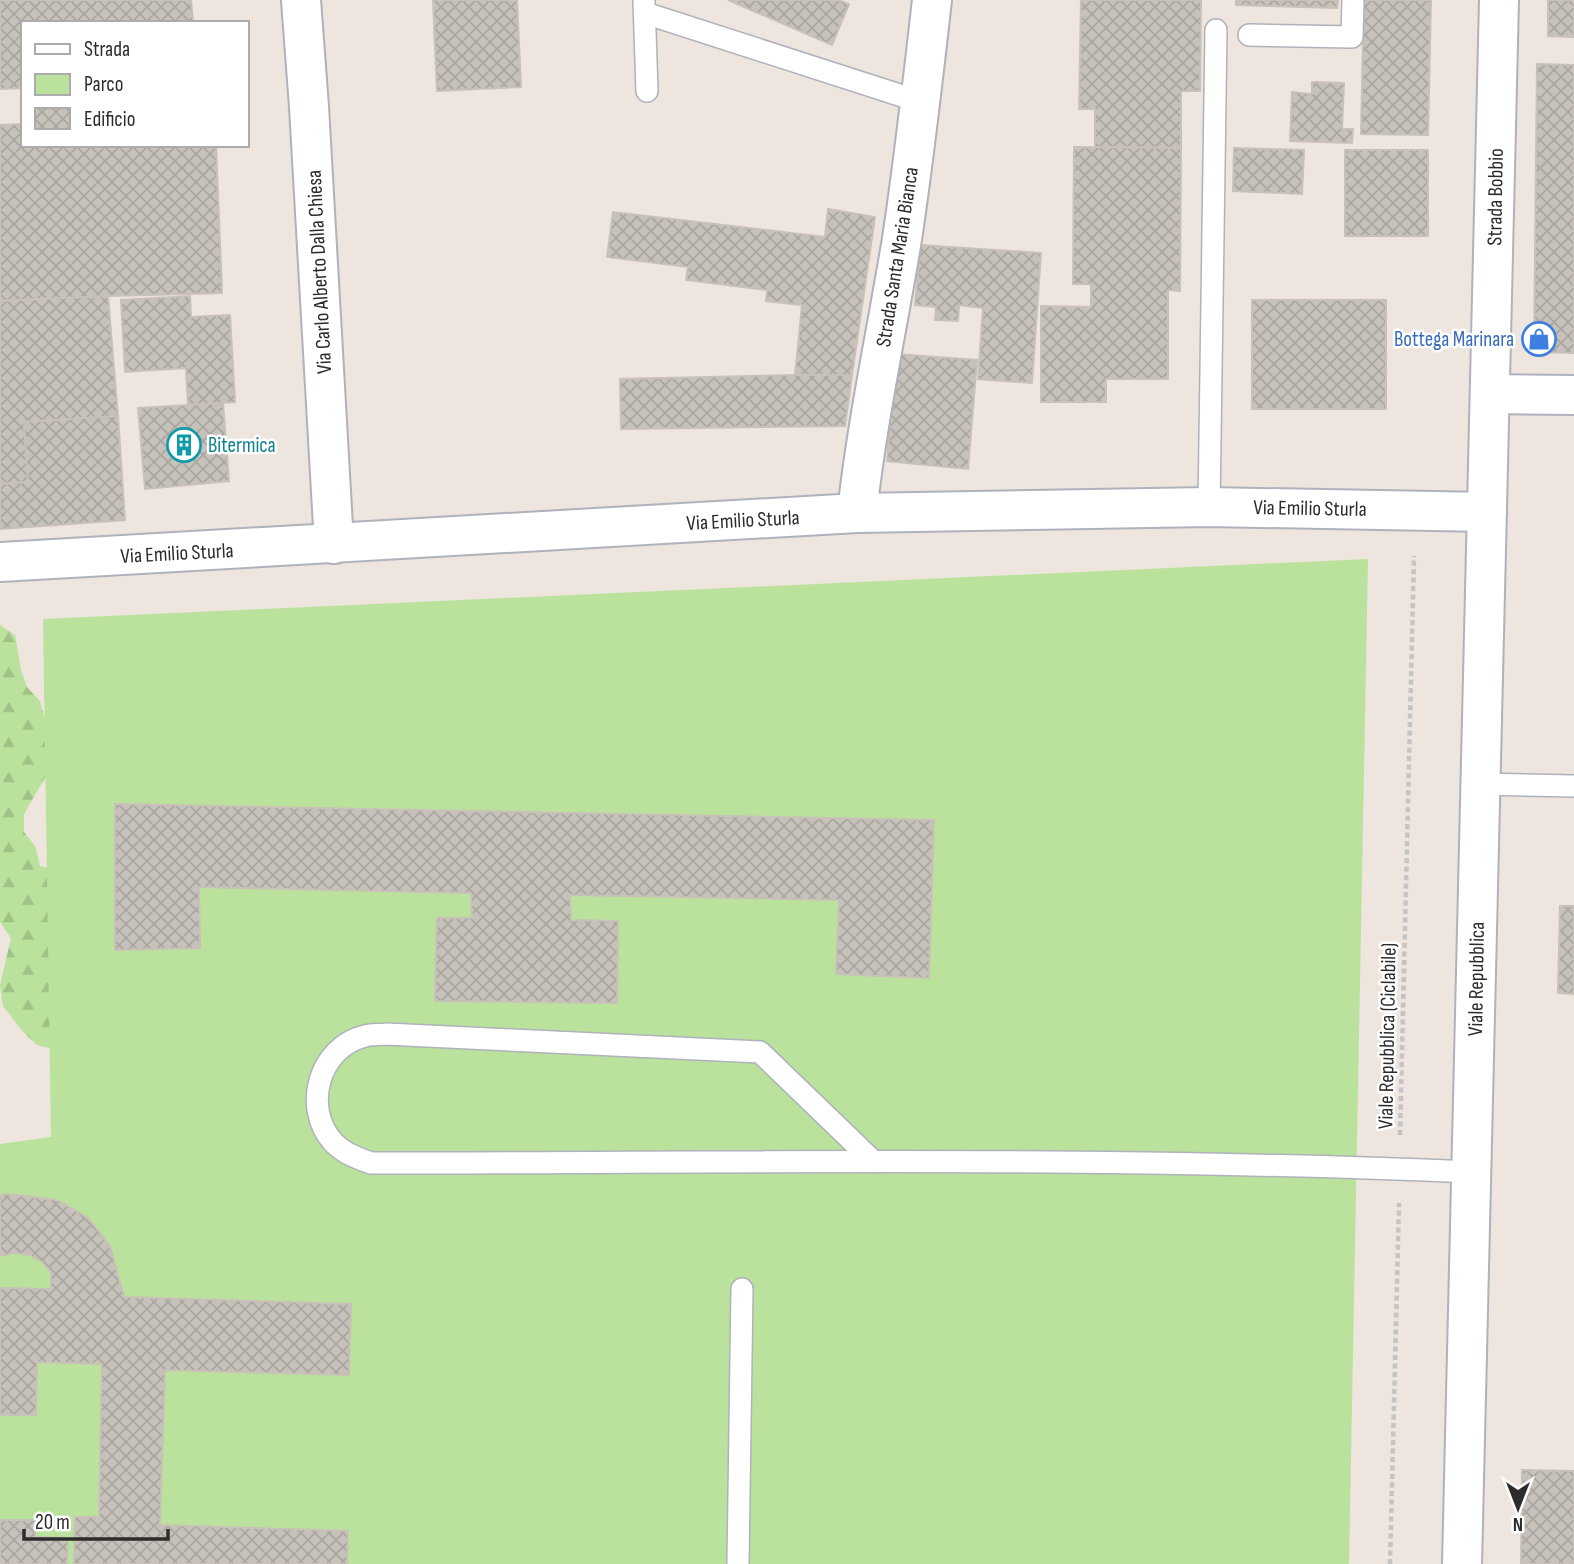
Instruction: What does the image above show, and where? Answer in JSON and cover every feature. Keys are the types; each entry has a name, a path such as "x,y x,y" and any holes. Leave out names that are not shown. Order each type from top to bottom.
{"street":[{"name":"Via Carlo Alberto Dalla Chiesa","path":"300,0 310,120 334,544"},
{"name":"Strada Santa Maria Bianca","path":"857,513 901,239 921,102 932,0"},
{"name":"Strada Bobbio","path":"1490,394 1499,0"},
{"path":"1490,394 1574,395"},
{"name":"Viale Repubblica","path":"1462,1564 1490,394"},
{"name":"Via Emilio Sturla","path":"0,562 857,513 1209,507 1487,512"}],"lane":[{"path":"1249,35 1352,37 1353,0"},
{"path":"647,91 644,7 921,102"},
{"path":"1209,507 1216,30"},
{"path":"1481,784 1574,786"},
{"path":"873,1161 760,1052 386,1034 364,1036 345,1045 329,1060 319,1080 316,1102 321,1123 333,1142 350,1155 370,1163 873,1161 1472,1172"},
{"path":"738,1564 743,1289"}],"path":[{"name":"Viale Repubblica (Ciclabile)","path":"1390,1564 1415,509"}],"green space":[{"path":"1368,559 1349,1564 0,1564 0,1144 51,1137 43,619"},
{"path":"0,625 15,635 21,670 27,687 40,701 49,734 50,769 24,814 24,832 35,846 40,866 63,872 88,1058 37,1045 3,1006 0,985 11,938 0,922"}],"building":[{"path":"0,0 191,0 193,21 21,21 21,88 0,89"},
{"path":"433,0 517,0 521,87 437,91"},
{"path":"728,0 838,0 849,4 832,45"},
{"path":"1081,0 1201,0 1200,91 1181,91 1181,148 1095,147 1095,109 1079,109"},
{"path":"1236,0 1338,0 1337,8 1236,5"},
{"path":"1364,0 1431,0 1428,135 1361,134"},
{"path":"1548,0 1574,0 1574,37 1548,36"},
{"path":"1537,64 1574,65 1574,353 1534,352"},
{"path":"1312,82 1344,83 1342,129 1353,129 1352,143 1290,141 1292,92 1312,94"},
{"path":"21,124 21,147 216,147 222,293 0,301 0,125"},
{"path":"1074,147 1181,148 1180,291 1168,290 1168,379 1106,379 1106,402 1041,402 1041,306 1091,307 1091,284 1073,284"},
{"path":"1234,148 1304,150 1302,194 1233,191"},
{"path":"1345,150 1428,150 1428,236 1345,236"},
{"path":"828,209 875,217 852,375 795,375 802,305 766,301 767,290 686,280 688,267 607,257 613,212 825,237"},
{"path":"920,245 1041,253 1032,383 978,379 983,308 959,305 958,321 935,320 936,307 915,305"},
{"path":"108,296 118,416 24,422 28,482 0,484 0,301"},
{"path":"190,296 191,317 230,315 235,402 188,405 186,368 125,372 121,300"},
{"path":"1252,300 1386,300 1386,409 1252,409"},
{"path":"895,354 977,360 968,469 887,461"},
{"path":"852,375 845,426 621,429 620,379"},
{"name":"Bitermica","path":"223,403 229,481 145,489 138,408"},
{"path":"118,416 125,520 0,529 0,484 28,482 24,422"},
{"path":"115,804 934,820 929,978 836,974 839,900 570,895 571,920 618,921 617,1003 435,1001 437,918 472,918 471,893 199,887 200,948 115,950"},
{"path":"1560,906 1574,906 1574,994 1558,993"},
{"path":"5,1194 57,1200 88,1218 110,1246 124,1297 351,1304 349,1375 165,1370 160,1525 348,1531 347,1564 74,1564 75,1517 99,1517 102,1364 37,1362 36,1415 0,1415 0,1288 51,1289 51,1272 42,1262 30,1255 14,1253 0,1256 0,1196"},
{"path":"1522,1470 1574,1471 1574,1564 1521,1564"},
{"path":"0,1520 35,1520 35,1537 68,1538 67,1564 0,1564"}],"place":[{"name":"Bottega Marinara","path":"1539,339"},
{"name":"Bitermica","path":"184,445"}]}
